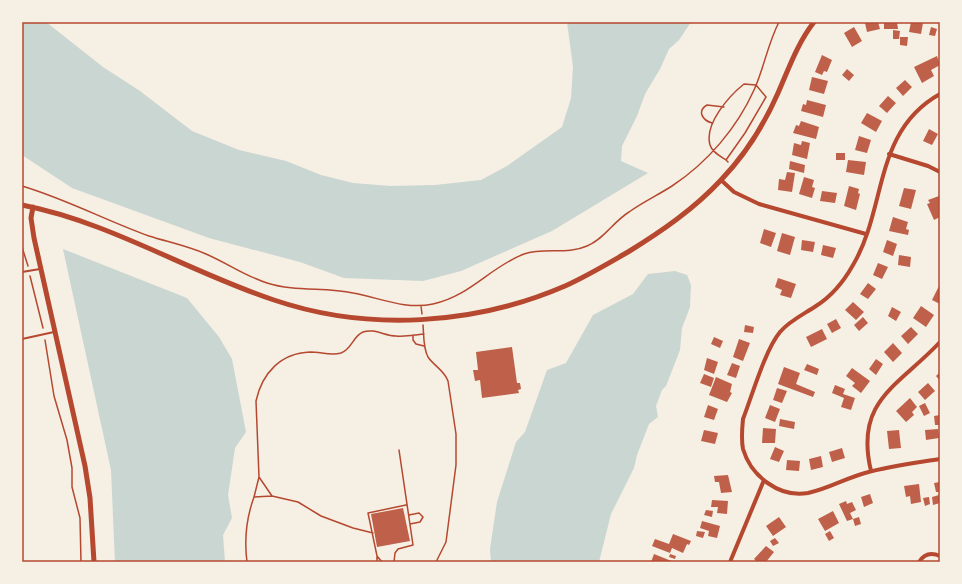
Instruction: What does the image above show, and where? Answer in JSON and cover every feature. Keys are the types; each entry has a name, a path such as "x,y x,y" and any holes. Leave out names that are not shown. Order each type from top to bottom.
{"street":[{"path":"22,205 84,222 275,301 312,311 351,317 387,320 448,319 484,312 523,301 565,286 598,269 655,235 695,205 721,180 747,148 762,126 779,92 796,48 814,22"},
{"path":"940,94 921,107 909,119 898,135 889,154 862,248 843,280 833,292 788,324 780,332 770,348 743,419 742,430 744,450 748,461 764,480 784,491 806,493 871,471 940,459"},
{"path":"889,154 928,166 940,172"},
{"path":"721,180 734,192 759,204 866,234"},
{"path":"33,207 32,228 85,466 90,498 94,562"},
{"path":"871,471 866,446 867,434 873,411 884,395 940,342"},
{"path":"730,562 764,480"},
{"path":"919,562 925,555 932,554 940,556"}],"lane":[{"path":"22,272 41,269"},
{"path":"22,339 56,332"}],"path":[{"path":"22,186 149,236 206,254 245,275 270,284 293,289 331,289 400,305 421,306 438,303 469,290 501,265 527,253 579,250 590,245 601,239 612,226 628,212 692,171 713,150 736,123 756,85 779,22"},
{"path":"726,160 745,133 766,97 756,85 744,84 724,107 713,123 709,137 713,150 729,163"},
{"path":"713,123 705,120 702,116 701,112 703,108 707,104 724,107"},
{"path":"22,247 27,262"},
{"path":"30,278 42,326"},
{"path":"421,306 424,346 429,358 445,374 456,434 456,466 446,542 436,562"},
{"path":"247,562 245,543 247,515 259,478 256,401 258,389 271,368 282,359 297,354 311,352 330,354 341,353 349,348 362,332 372,331 396,336 424,334"},
{"path":"413,335 413,340 416,344 424,346"},
{"path":"46,342 54,396 67,440 72,468 72,486 80,518 81,562"},
{"path":"394,562 395,553 398,549 413,546 399,450"},
{"path":"259,478 272,496"},
{"path":"254,497 272,496 298,502 321,516 373,533"},
{"path":"376,562 377,556 368,513 406,505"},
{"path":"408,515 418,513 423,517 420,522 410,524"},
{"path":"377,556 382,562"}],"shaded area":[{"path":"22,22 46,22 103,67 140,91 192,131 239,150 286,161 321,175 353,183 390,186 435,185 481,180 507,166 562,127 571,98 573,67 567,22 691,22 679,40 669,49 660,69 645,94 637,116 622,146 621,161 648,173 552,231 461,271 423,281 344,278 300,262 209,238 72,188 22,155"},
{"path":"63,249 187,298 219,337 232,359 246,432 235,448 228,495 232,518 223,535 225,562 115,562 111,470"},
{"path":"675,271 687,275 691,285 690,307 682,328 680,350 666,386 662,390 656,406 658,417 649,424 637,455 634,468 611,514 599,562 491,562 490,549 497,502 516,442 525,432 547,370 566,363 593,315 633,294 648,274"}],"building":[{"path":"878,22 880,29 867,32 865,23"},
{"path":"884,22 897,22 898,29 884,29"},
{"path":"911,22 923,23 921,34 909,32"},
{"path":"854,27 862,41 852,47 844,33"},
{"path":"931,27 937,29 935,36 929,35"},
{"path":"893,30 900,31 899,39 893,39"},
{"path":"900,37 908,37 907,46 900,45"},
{"path":"822,55 832,60 827,72 824,71 822,75 815,72"},
{"path":"937,56 940,65 931,70 934,76 922,83 914,67"},
{"path":"847,69 854,75 849,81 842,75"},
{"path":"812,77 828,81 824,94 809,90"},
{"path":"905,80 912,87 903,96 896,88"},
{"path":"888,96 896,103 887,113 879,106"},
{"path":"807,100 826,105 823,117 801,111 803,104 806,105"},
{"path":"867,113 882,121 876,132 861,123"},
{"path":"801,121 819,127 816,139 793,133 796,125 799,126"},
{"path":"929,129 938,134 932,145 923,141"},
{"path":"859,136 871,140 867,153 855,150"},
{"path":"802,141 810,143 807,159 792,155 794,143 801,145"},
{"path":"836,153 845,153 845,160 836,160"},
{"path":"848,160 866,162 864,175 846,172"},
{"path":"790,161 805,165 804,173 789,169"},
{"path":"787,172 795,173 792,192 778,190 779,179 785,180"},
{"path":"804,177 814,180 812,187 815,188 812,198 799,194"},
{"path":"849,186 859,189 858,193 860,194 856,210 844,206"},
{"path":"904,188 916,190 911,209 899,206"},
{"path":"822,191 837,193 835,203 820,201"},
{"path":"939,196 940,217 934,220 927,204 930,203 928,200"},
{"path":"893,217 908,222 906,229 909,230 908,235 889,231"},
{"path":"764,229 776,233 771,247 760,243"},
{"path":"782,233 795,237 790,255 777,251"},
{"path":"802,240 815,242 813,252 801,250"},
{"path":"887,240 897,244 893,256 883,252"},
{"path":"823,245 836,248 833,258 821,255"},
{"path":"899,255 911,257 910,267 898,265"},
{"path":"878,263 888,267 882,279 873,275"},
{"path":"778,278 796,284 791,298 780,295 782,290 775,287"},
{"path":"868,283 876,289 868,299 860,294"},
{"path":"940,284 940,304 932,300"},
{"path":"853,302 864,312 856,320 845,310"},
{"path":"921,306 934,315 926,327 913,318"},
{"path":"892,307 901,312 896,321 888,316"},
{"path":"863,317 868,323 859,331 854,325"},
{"path":"836,319 841,328 832,333 827,324"},
{"path":"745,325 754,327 753,333 744,332"},
{"path":"911,327 918,334 908,344 901,336"},
{"path":"822,329 827,339 811,347 806,337"},
{"path":"714,337 723,341 720,348 711,344"},
{"path":"739,339 750,343 743,361 733,357"},
{"path":"893,343 902,353 893,362 884,352"},
{"path":"512,347 517,383 520,383 521,389 518,390 519,393 482,398 480,380 475,381 473,370 478,370 476,352"},
{"path":"707,358 718,362 714,374 704,370"},
{"path":"876,359 883,364 876,375 869,369"},
{"path":"732,363 740,366 736,378 727,375"},
{"path":"807,364 819,369 817,375 804,370"},
{"path":"784,367 800,373 796,384 815,392 813,397 778,384"},
{"path":"852,368 870,381 861,393 852,386 855,383 846,376"},
{"path":"940,372 940,381 936,376"},
{"path":"704,374 714,378 711,387 700,383"},
{"path":"716,377 732,384 730,392 732,393 727,402 709,395"},
{"path":"928,383 935,391 925,400 918,392"},
{"path":"835,385 845,389 843,394 855,398 851,410 841,407 844,398 832,393"},
{"path":"777,388 787,391 782,403 773,400"},
{"path":"910,398 917,407 912,412 914,415 906,422 896,411"},
{"path":"925,403 930,413 924,416 919,406"},
{"path":"708,405 718,409 714,420 704,417"},
{"path":"770,405 780,409 775,422 765,418"},
{"path":"940,415 940,425 935,425 934,416"},
{"path":"780,419 795,422 794,429 779,426"},
{"path":"763,428 776,429 775,443 762,443"},
{"path":"938,429 939,438 926,440 925,430"},
{"path":"704,430 718,433 715,444 701,441"},
{"path":"899,430 901,448 889,449 887,431"},
{"path":"775,447 784,451 779,462 770,459"},
{"path":"842,448 845,458 832,462 829,452"},
{"path":"821,456 823,467 811,470 809,459"},
{"path":"787,460 800,461 799,471 786,470"},
{"path":"728,475 732,492 721,493 719,482 715,482 714,476"},
{"path":"940,482 940,492 936,492 934,483"},
{"path":"919,484 921,502 911,504 910,496 906,497 904,486"},
{"path":"870,494 873,503 864,507 861,497"},
{"path":"939,495 940,503 933,505 932,497"},
{"path":"929,497 930,504 925,506 923,498"},
{"path":"712,500 728,501 727,514 717,513 718,507 711,507"},
{"path":"846,501 847,504 852,502 856,510 850,513 853,519 847,521 839,504"},
{"path":"403,508 410,541 377,547 371,514"},
{"path":"706,510 713,511 712,517 704,515"},
{"path":"833,511 839,523 825,531 818,519"},
{"path":"779,517 786,527 773,536 766,526"},
{"path":"859,517 861,524 855,526 853,519"},
{"path":"702,521 720,526 717,538 708,536 709,531 700,528"},
{"path":"697,531 705,532 703,538 696,536"},
{"path":"830,531 834,538 829,541 825,534"},
{"path":"673,534 691,541 689,545 687,544 683,553 672,548 670,553 652,546 655,539 669,544"},
{"path":"775,538 779,543 773,546 770,541"},
{"path":"766,546 774,552 766,562 757,562 754,559"},
{"path":"654,554 674,562 651,562"},
{"path":"670,554 676,556 675,559 669,557"}]}
